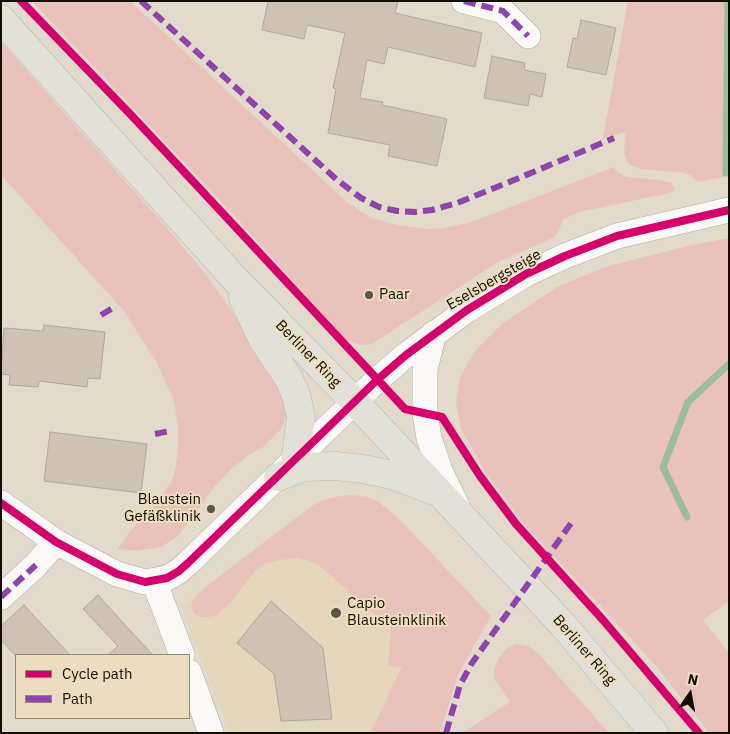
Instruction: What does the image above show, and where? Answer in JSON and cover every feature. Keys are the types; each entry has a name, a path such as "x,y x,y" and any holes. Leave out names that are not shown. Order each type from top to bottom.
{"main road":[{"name":"Berliner Ring","path":"1,19 103,135 234,278 355,402 564,626 654,733"},
{"path":"234,278 263,340 289,379 296,395 301,418 296,457"},
{"path":"278,477 304,467 345,467 392,475 440,493"}],"street":[{"path":"464,1 503,10 528,36"},
{"name":"Eselsbergsteige","path":"154,582 167,578 178,571 278,477 296,457 406,355 467,310 526,274 565,256 617,236 729,210"},
{"path":"434,333 426,369 425,412 429,438 440,471 460,515"},
{"path":"1,503 56,542 117,574 135,580 154,582 181,654"},
{"path":"1,597 36,565 56,542"},
{"path":"190,677 211,733"}],"shaded area":[{"path":"32,1 130,1 348,203 372,218 396,225 431,229 469,223 614,167 626,177 661,180 671,183 675,190 670,193 579,212 564,219 555,237 498,262 372,344 358,344 346,340 233,214"},
{"path":"628,1 729,1 729,176 698,182 690,175 684,173 641,169 629,164 625,158 626,132 603,138"},
{"path":"1,42 204,272 271,367 284,392 287,413 282,428 263,447 231,469 211,491 178,536 161,547 137,551 118,549 130,531 157,503 171,482 178,453 178,425 174,401 157,363 124,311 1,175"},
{"path":"729,238 729,601 703,620 729,653 729,733 709,733 656,666 526,526 484,470 461,429 456,403 460,377 475,351 503,323 557,287 605,267 688,246"},
{"name":"Capio Blausteinklinik","path":"352,495 368,497 379,502 400,520 491,616 402,667 370,733 230,733 185,617 184,604 312,506 320,501 334,497"},
{"path":"352,495 368,497 379,502 400,520 491,616 458,675 440,733 370,733 402,667 388,665 391,629 320,566 297,558 264,564 254,572 231,602 217,615 201,617 194,613 191,607 193,600 199,593 312,506 320,501 334,497"},
{"path":"516,644 528,646 538,653 609,733 462,733 510,702 495,680 494,669 498,659 506,649"}],"building":[{"path":"268,1 398,1 395,13 482,33 475,67 388,47 384,64 367,60 360,98 383,102 382,105 447,119 437,166 388,156 390,145 328,133 336,89 333,88 345,33 307,25 304,39 262,30"},
{"path":"581,20 616,28 606,75 567,67 573,38 577,39"},
{"path":"492,56 525,63 524,70 546,74 542,97 530,94 528,106 484,98"},
{"path":"44,325 105,332 100,379 88,378 87,387 39,381 38,387 9,385 10,375 1,374 4,328 43,331"},
{"path":"50,432 147,444 141,493 44,481"},
{"path":"98,595 152,654 109,654 118,646 83,609"},
{"path":"271,601 323,648 332,719 281,721 274,674 237,643"},
{"path":"24,605 69,654 15,655 1,640 1,626"}],"waterway":[{"path":"726,173 728,1"},
{"path":"687,517 663,467 688,402 729,364"}],"marked path":[{"path":"141,1 336,179 361,198 379,207 415,212 432,210 457,203 614,138"},
{"path":"464,1 503,11 528,36"},
{"path":"101,315 113,308"},
{"path":"155,434 170,431"},
{"path":"446,733 460,685 472,663 572,522"},
{"path":"1,597 36,565"}],"cycle path":[{"path":"21,1 133,117 405,409 442,417 480,476 516,524 603,620 699,733"},
{"path":"1,503 56,542 117,574 145,582 167,578 188,563 377,380 406,355 467,310 526,274 565,256 617,236 729,210"}],"place":[{"name":"Paar","path":"369,295"},
{"name":"Blaustein Gefäßklinik","path":"211,509"},
{"name":"Capio Blausteinklinik","path":"336,613"}]}
